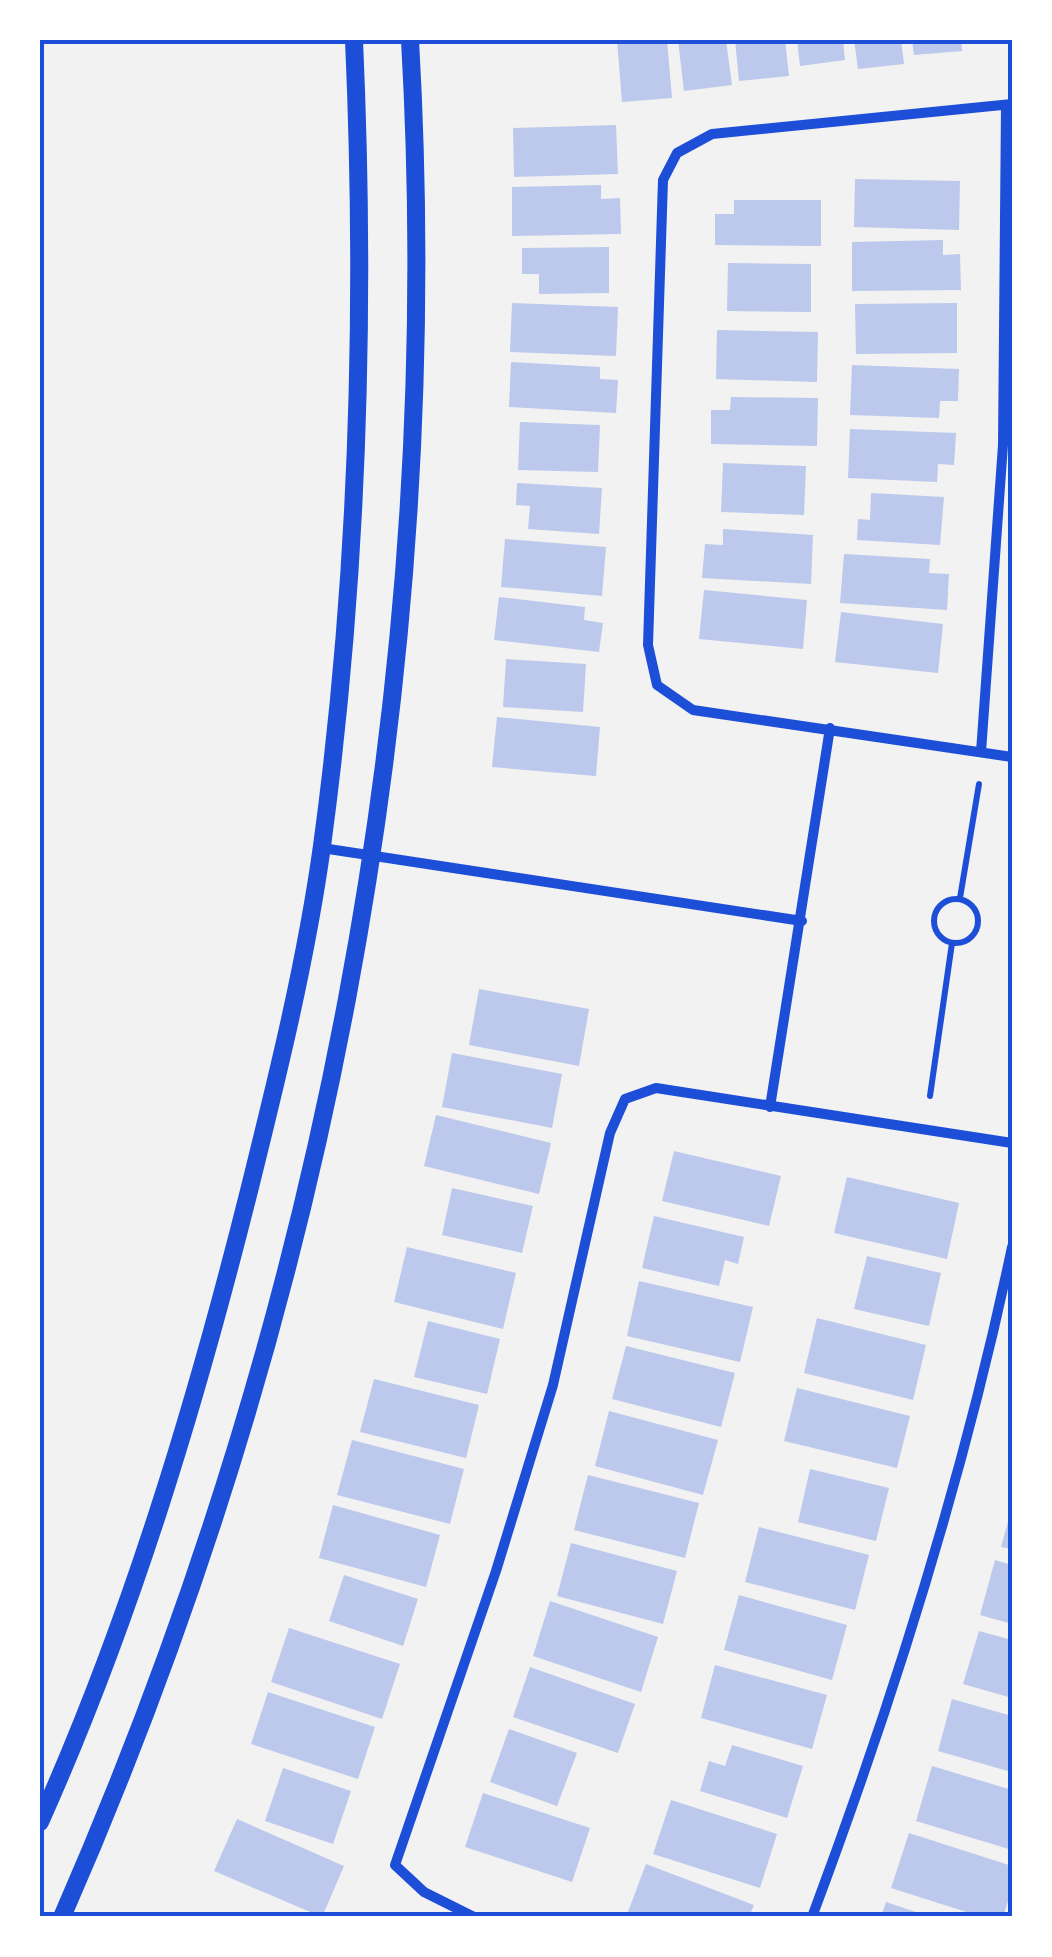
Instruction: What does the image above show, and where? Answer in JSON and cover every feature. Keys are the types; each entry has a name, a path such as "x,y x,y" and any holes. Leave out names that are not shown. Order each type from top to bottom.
{"street":[{"path":"40,1822 148,1544 220,1308 298,983 322,848 345,644 350,538 358,228 354,40"},
{"path":"62,1917 194,1583 276,1316 330,1098 374,856 410,496 415,171 410,40"},
{"path":"981,752 1008,445 1009,104 712,134 677,153 663,180 648,645 657,684 694,710 1012,757"},
{"path":"770,1107 774,1062 802,921 830,728"},
{"path":"322,848 802,921"},
{"path":"474,1917 424,1892 395,1866 496,1571 553,1386 610,1133 626,1099 656,1088 1012,1143"},
{"path":"812,1917 870,1763 919,1606 986,1369 1012,1247"}],"path":[{"path":"960,898 978,784"},
{"path":"960,898 973,906 978,928 968,940 952,943 940,938 934,918 946,900 960,898"},
{"path":"930,1096 952,943"}],"building":[{"path":"617,40 667,40 672,98 622,102"},
{"path":"678,40 726,40 732,85 684,91"},
{"path":"735,40 785,40 789,76 739,81"},
{"path":"797,40 843,40 845,60 800,66"},
{"path":"854,40 901,40 904,64 858,69"},
{"path":"912,40 961,40 962,51 914,55"},
{"path":"616,125 618,174 514,177 513,128"},
{"path":"855,179 960,181 959,230 854,227"},
{"path":"601,185 601,199 620,198 621,234 512,236 512,187"},
{"path":"734,200 821,200 821,246 715,245 715,214 734,214"},
{"path":"943,240 943,255 960,254 961,290 852,291 852,242"},
{"path":"609,247 609,293 539,294 539,274 522,274 522,248"},
{"path":"728,263 811,264 811,312 727,311"},
{"path":"512,303 618,307 616,356 510,352"},
{"path":"957,303 957,353 856,354 855,304"},
{"path":"717,330 818,332 817,382 716,379"},
{"path":"511,362 600,367 600,379 618,380 616,413 509,407"},
{"path":"852,365 959,369 958,401 940,401 939,418 850,415"},
{"path":"731,397 818,398 817,446 711,444 711,410 730,410"},
{"path":"520,422 600,425 598,472 518,470"},
{"path":"850,429 956,433 954,465 938,464 937,482 848,478"},
{"path":"723,463 806,466 804,515 721,512"},
{"path":"517,483 602,488 599,534 528,529 530,506 516,505"},
{"path":"871,493 944,497 940,545 857,540 858,519 870,520"},
{"path":"723,529 813,535 811,584 702,578 705,544 723,545"},
{"path":"505,539 606,547 602,596 501,587"},
{"path":"844,554 930,559 929,573 949,574 947,610 840,603"},
{"path":"704,590 807,600 803,649 699,639"},
{"path":"499,597 585,607 584,620 603,623 599,652 494,640"},
{"path":"841,612 943,624 938,673 835,662"},
{"path":"506,659 586,664 583,712 503,707"},
{"path":"497,717 600,727 596,776 492,767"},
{"path":"479,989 589,1009 579,1066 469,1045"},
{"path":"452,1053 562,1074 552,1128 442,1107"},
{"path":"436,1115 551,1143 539,1194 424,1166"},
{"path":"674,1151 781,1176 769,1226 662,1201"},
{"path":"847,1177 959,1203 947,1259 834,1233"},
{"path":"452,1188 533,1206 522,1253 442,1235"},
{"path":"654,1216 744,1237 738,1264 725,1260 719,1286 642,1268"},
{"path":"407,1247 516,1273 503,1329 394,1302"},
{"path":"867,1256 941,1273 929,1326 854,1309"},
{"path":"639,1281 753,1307 740,1362 627,1336"},
{"path":"817,1318 926,1345 913,1400 804,1373"},
{"path":"428,1321 500,1339 487,1394 414,1377"},
{"path":"626,1346 735,1373 721,1427 612,1399"},
{"path":"374,1379 479,1405 466,1458 360,1432"},
{"path":"797,1388 910,1416 897,1468 784,1441"},
{"path":"609,1411 718,1440 703,1495 595,1466"},
{"path":"352,1440 464,1469 450,1524 337,1495"},
{"path":"810,1469 889,1488 876,1541 798,1522"},
{"path":"588,1475 699,1503 685,1558 574,1530"},
{"path":"333,1505 440,1535 426,1587 319,1558"},
{"path":"1012,1511 1012,1549 1001,1547"},
{"path":"759,1527 869,1555 855,1610 745,1582"},
{"path":"571,1543 677,1571 663,1624 557,1596"},
{"path":"995,1560 1012,1565 1012,1624 980,1615"},
{"path":"344,1575 418,1599 403,1646 329,1621"},
{"path":"739,1595 847,1625 832,1680 724,1650"},
{"path":"550,1601 658,1637 641,1692 533,1656"},
{"path":"289,1628 400,1664 382,1719 271,1682"},
{"path":"979,1631 1012,1640 1012,1698 963,1684"},
{"path":"715,1665 827,1695 812,1749 701,1718"},
{"path":"530,1667 635,1704 618,1753 513,1717"},
{"path":"268,1692 375,1727 358,1779 251,1744"},
{"path":"952,1699 1012,1716 1008,1771 938,1751"},
{"path":"509,1729 577,1753 557,1806 490,1782"},
{"path":"732,1745 803,1766 787,1818 700,1791 709,1761 725,1766"},
{"path":"932,1766 1012,1790 1012,1850 916,1821"},
{"path":"283,1768 351,1791 333,1844 265,1821"},
{"path":"483,1793 590,1828 572,1882 465,1847"},
{"path":"671,1800 777,1834 760,1888 653,1854"},
{"path":"237,1819 344,1866 322,1917 214,1871"},
{"path":"909,1833 1012,1866 1012,1888 1003,1917 982,1917 891,1888"},
{"path":"646,1864 754,1905 749,1917 626,1917"},
{"path":"886,1902 928,1916 928,1917 881,1917"}]}
